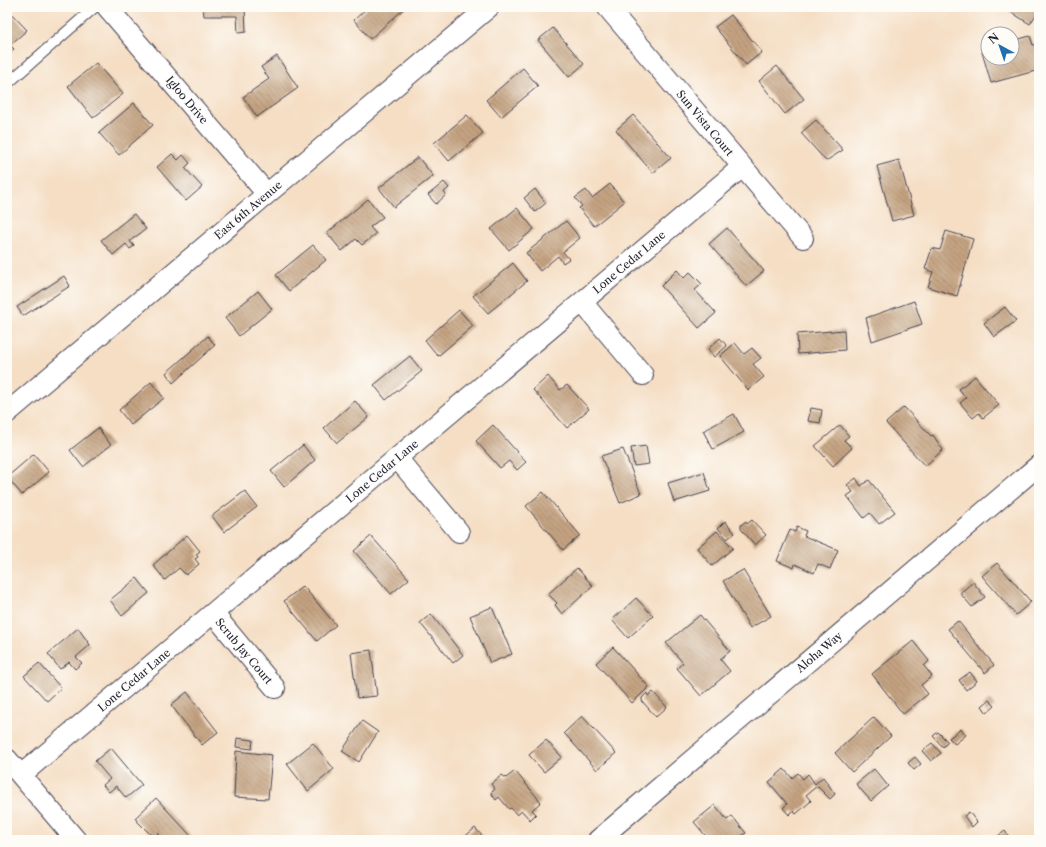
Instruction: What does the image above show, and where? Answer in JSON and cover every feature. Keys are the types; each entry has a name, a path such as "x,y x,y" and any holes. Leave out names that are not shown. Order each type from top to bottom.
{"street":[{"name":"Igloo Drive","path":"107,7 266,194"},
{"name":"East 6th Avenue","path":"7,413 489,7"},
{"name":"Sun Vista Court","path":"607,7 803,238"},
{"name":"Lone Cedar Lane","path":"21,775 742,167"},
{"path":"582,302 643,375"},
{"path":"397,458 459,532"},
{"name":"Aloha Way","path":"598,840 1039,465"},
{"name":"Scrub Jay Court","path":"213,613 275,688"},
{"path":"7,759 76,840"}],"lane":[{"path":"7,84 95,7"}],"building":[{"path":"203,7 245,7 246,32 238,33 237,16 204,16"},
{"path":"368,7 406,7 370,39 354,20"},
{"path":"1007,7 1039,7 1039,14 1037,13 1030,24 1006,9"},
{"path":"7,9 27,30 10,45 14,49 7,56"},
{"path":"731,15 762,52 746,65 715,27"},
{"path":"553,28 584,64 569,77 538,40"},
{"path":"1030,36 1033,45 1039,43 1039,70 991,83 986,66 1020,66 1020,39"},
{"path":"277,56 298,88 257,117 243,97 269,79 261,67"},
{"path":"96,63 123,94 93,118 68,86"},
{"path":"777,66 804,99 785,114 759,81"},
{"path":"523,68 538,86 501,117 486,100"},
{"path":"134,103 153,125 119,155 99,133"},
{"path":"467,115 483,133 449,161 434,143"},
{"path":"633,115 671,158 653,173 616,130"},
{"path":"816,120 843,150 826,161 801,133"},
{"path":"172,154 178,160 183,155 190,163 185,168 202,187 186,201 157,167"},
{"path":"418,157 433,176 394,207 379,188"},
{"path":"899,160 914,215 892,221 877,166"},
{"path":"444,182 449,188 444,192 446,195 436,204 428,195"},
{"path":"610,184 624,202 594,226 579,208 582,206 575,198 586,190 592,198"},
{"path":"535,189 546,203 535,212 524,198"},
{"path":"368,199 383,217 370,227 376,234 362,245 356,239 342,251 327,233"},
{"path":"517,208 534,229 509,250 491,229"},
{"path":"134,214 146,229 130,241 134,246 130,249 126,244 113,255 101,240"},
{"path":"566,221 580,238 563,252 569,259 563,263 558,256 540,271 526,253"},
{"path":"727,228 764,271 746,286 709,244"},
{"path":"946,231 973,239 957,296 928,287 933,272 925,269 932,248 940,250"},
{"path":"313,245 326,260 289,291 276,275"},
{"path":"513,263 527,281 488,313 473,296"},
{"path":"677,270 684,278 690,272 702,284 695,290 716,313 699,328 661,286"},
{"path":"64,276 70,286 23,316 17,307"},
{"path":"258,291 272,309 239,336 225,318"},
{"path":"914,301 922,324 872,341 866,318"},
{"path":"1005,307 1016,321 994,337 984,323"},
{"path":"459,310 473,326 438,356 425,340"},
{"path":"844,330 845,350 798,354 797,334"},
{"path":"208,336 215,345 173,383 166,373"},
{"path":"720,338 727,346 714,357 708,349"},
{"path":"735,343 744,354 752,348 761,358 753,364 764,377 748,390 720,356"},
{"path":"410,356 422,371 386,400 374,385"},
{"path":"548,376 560,390 567,385 589,409 567,428 533,390"},
{"path":"975,376 999,405 983,418 979,413 973,418 960,403 966,398 959,389"},
{"path":"151,382 164,398 131,425 119,410"},
{"path":"355,401 369,417 337,443 324,428"},
{"path":"904,407 931,436 933,435 943,450 925,466 886,423"},
{"path":"811,408 822,410 820,423 808,421"},
{"path":"734,414 744,432 713,449 703,431"},
{"path":"493,425 526,462 517,470 509,461 500,468 476,441"},
{"path":"840,425 849,436 844,440 852,448 833,466 815,446"},
{"path":"98,428 111,445 83,467 70,450"},
{"path":"303,445 315,460 284,487 271,471"},
{"path":"646,446 649,464 634,466 631,448"},
{"path":"623,449 641,494 620,503 601,456"},
{"path":"34,454 49,472 22,495 7,477"},
{"path":"704,472 710,491 674,502 668,483"},
{"path":"856,478 861,486 869,480 895,512 879,524 870,513 864,518 847,496 853,492 847,485"},
{"path":"245,491 257,507 224,532 212,516"},
{"path":"543,492 580,535 563,550 526,506"},
{"path":"752,520 766,535 755,545 741,529 741,525 746,521 747,524"},
{"path":"725,521 735,533 727,539 718,528"},
{"path":"797,527 806,531 804,536 838,550 830,569 818,564 814,573 795,564 794,568 777,561 790,530 795,532"},
{"path":"717,531 733,548 712,566 697,548"},
{"path":"187,535 200,551 196,554 198,557 195,559 199,564 186,575 179,568 165,580 153,565"},
{"path":"371,536 409,579 391,594 354,551"},
{"path":"997,563 1031,602 1016,615 982,576"},
{"path":"577,568 593,586 562,614 555,605 557,603 548,594"},
{"path":"743,570 771,616 750,628 723,581"},
{"path":"137,578 149,593 122,616 110,600"},
{"path":"973,582 985,597 972,607 960,593"},
{"path":"303,586 336,625 317,641 284,601"},
{"path":"636,598 653,616 628,638 612,620"},
{"path":"492,607 512,654 490,663 470,616"},
{"path":"431,614 463,655 453,663 420,623"},
{"path":"700,615 730,651 720,659 730,671 701,696 677,668 683,663 666,643"},
{"path":"958,621 994,665 985,673 948,629"},
{"path":"78,628 90,645 76,657 82,663 75,669 69,662 60,669 48,654"},
{"path":"913,641 929,661 924,666 932,676 921,685 928,694 903,714 872,674"},
{"path":"613,647 649,687 632,703 596,663"},
{"path":"371,650 377,696 357,698 351,653"},
{"path":"39,663 61,688 47,701 24,676"},
{"path":"970,672 977,681 966,690 959,680"},
{"path":"187,692 218,732 202,745 171,705"},
{"path":"653,692 667,707 656,717 642,701 642,698 647,693 648,696"},
{"path":"989,700 995,706 987,713 982,706"},
{"path":"582,716 616,753 597,770 564,733"},
{"path":"874,717 891,736 852,772 835,753"},
{"path":"362,721 378,732 359,762 342,751"},
{"path":"961,729 966,735 955,744 949,738"},
{"path":"938,732 948,742 943,747 933,736"},
{"path":"237,738 253,740 252,749 236,747"},
{"path":"546,740 562,757 544,772 529,755"},
{"path":"313,743 334,769 308,791 287,764"},
{"path":"932,743 941,753 931,761 922,751"},
{"path":"111,748 142,785 126,798 116,786 109,792 103,785 110,779 95,761"},
{"path":"236,751 272,755 268,799 234,797"},
{"path":"915,757 921,764 914,770 908,763"},
{"path":"784,769 792,778 798,773 803,779 808,774 815,784 823,777 835,794 830,799 817,786 806,795 811,801 796,814 793,811 789,815 783,808 787,804 769,782"},
{"path":"874,769 888,786 871,801 856,784"},
{"path":"515,771 541,802 532,810 536,814 530,820 522,811 517,815 511,808 509,809 499,797 496,800 491,793 495,789 491,784 502,775 506,778"},
{"path":"156,798 192,837 189,840 164,840 158,833 154,838 138,822 135,818"},
{"path":"715,805 727,820 732,816 746,833 740,837 742,840 709,840 694,822"},
{"path":"969,812 977,822 972,827 964,816"},
{"path":"475,828 486,840 461,840"},
{"path":"1005,831 1011,840 997,840 995,838"}]}
